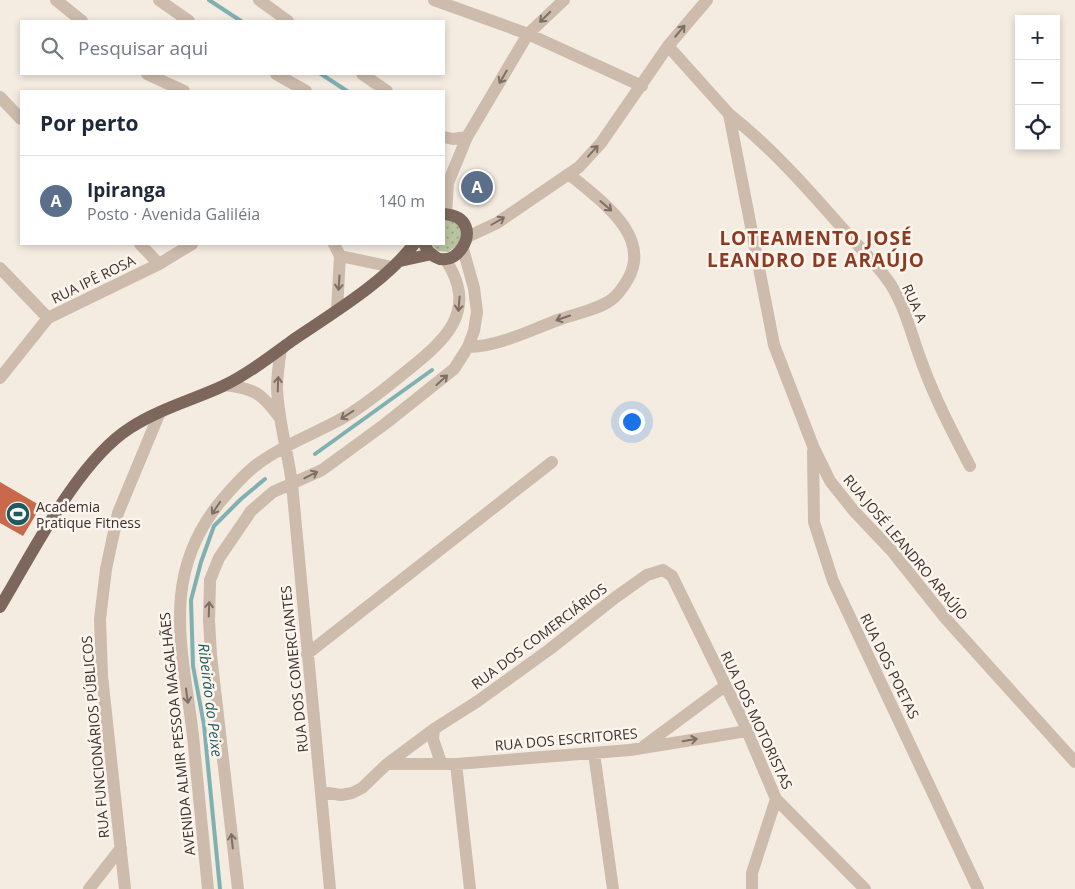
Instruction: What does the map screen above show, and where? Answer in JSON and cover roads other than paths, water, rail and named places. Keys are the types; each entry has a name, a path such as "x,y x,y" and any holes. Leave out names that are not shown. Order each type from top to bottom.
{"main road":[{"path":"425,245 432,254 445,259 452,257 463,249 467,237 461,221 445,214"},
{"path":"0,608 57,511 95,460 129,429 160,412 225,385 281,349 337,310 396,264 413,245"},
{"path":"396,264 432,254"}],"street":[{"path":"56,0 81,20"},
{"path":"159,0 188,20"},
{"path":"259,0 287,20"},
{"path":"434,0 528,34 642,86"},
{"path":"445,214 448,183 467,138 528,34 564,0"},
{"path":"467,237 497,223 578,167 601,143 668,46 707,0"},
{"path":"668,46 729,114"},
{"path":"149,75 182,90"},
{"path":"278,75 304,90"},
{"path":"363,75 386,90"},
{"path":"0,97 20,118"},
{"name":"RUA JOSÉ LEANDRO ARAÚJO","path":"729,114 774,345 813,446 830,481 854,511 891,550 946,619 1075,762"},
{"name":"RUA A","path":"729,114 757,136 795,174 892,286 908,322 933,389 970,466"},
{"path":"445,137 467,138"},
{"path":"468,347 487,346 502,342 590,309 611,300 623,288 634,267 633,246 625,227 611,210 569,174"},
{"path":"141,245 159,264"},
{"name":"RUA IPÊ ROSA","path":"0,378 48,318 159,264 190,245"},
{"path":"334,245 340,256 337,310"},
{"path":"238,889 211,655 209,620 210,580 219,558 251,512 274,492 322,470 433,387 454,369 468,347 474,331 477,312 474,288 463,249"},
{"path":"340,256 396,264"},
{"name":"AVENIDA ALMIR PESSOA MAGALHÃES","path":"208,889 192,734 179,636 180,596 184,572 199,534 220,502 259,463 349,414 376,396 438,347 453,325 460,306 459,288 453,270 445,259"},
{"path":"0,268 48,318"},
{"name":"RUA DOS COMERCIANTES","path":"281,349 277,386 280,418 287,447 292,484 330,889"},
{"path":"225,385 249,388 266,400 280,418"},
{"name":"RUA FUNCIONÁRIOS PÚBLICOS","path":"126,889 102,676 100,618 106,569 118,513 160,412"},
{"name":"RUA DOS POETAS","path":"813,446 814,522 833,581 935,794 978,889"},
{"path":"307,654 552,462"},
{"name":"RUA DOS MOTORISTAS","path":"663,570 672,576 747,731 776,799 864,889"},
{"name":"RUA DOS COMERCIÁRIOS","path":"322,792 341,796 362,788 387,764 434,729 478,701 550,649 616,597 647,575 663,570"},
{"path":"642,748 725,686"},
{"path":"434,729 433,739 441,763"},
{"name":"RUA DOS ESCRITORES","path":"387,764 456,764 594,753 642,748 747,731"},
{"path":"594,753 613,889"},
{"path":"456,764 470,889"},
{"path":"752,889 752,874 776,799"},
{"path":"89,889 121,848"}],"waterway":[{"name":"Ribeirão do Peixe","path":"209,0 239,20"},
{"name":"Ribeirão do Peixe","path":"323,75 345,90"},
{"name":"Ribeirão do Peixe","path":"315,454 432,370"},
{"name":"Ribeirão do Peixe","path":"220,889 204,725 193,666 191,600 201,562 214,526 241,499 265,479"}],"place":[{"name":"Ipiranga","path":"477,187"},
{"name":"Academia Pratique Fitness","path":"18,514"}],"district":[{"name":"LOTEAMENTO JOSÉ LEANDRO DE ARAÚJO","path":"816,249"}]}
